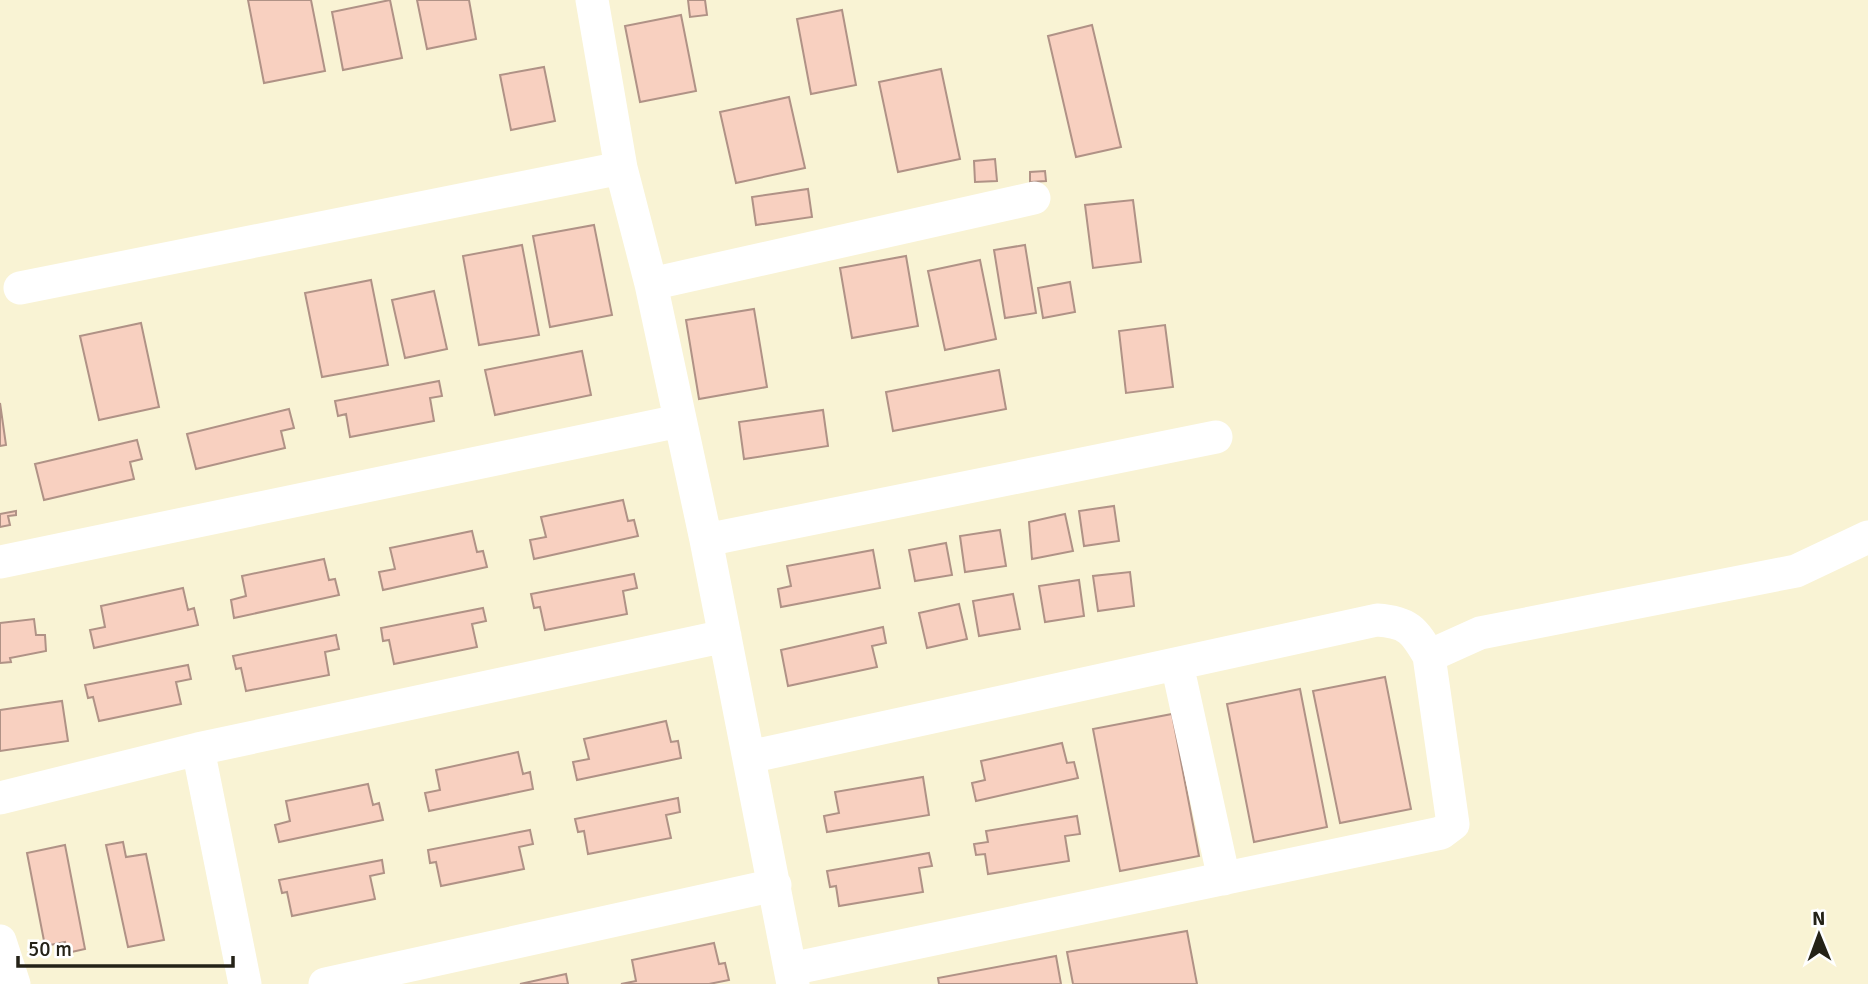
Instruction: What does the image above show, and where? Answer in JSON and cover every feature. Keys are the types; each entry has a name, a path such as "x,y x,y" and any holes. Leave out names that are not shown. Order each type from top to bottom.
{"street":[{"path":"592,0 621,168 651,284 706,540 792,977 1441,833 1452,824 1429,656 1415,633 1398,621 1377,620 749,757"},
{"path":"20,288 621,168"},
{"path":"651,284 1034,198"},
{"path":"0,562 679,421"},
{"path":"706,540 1216,436"},
{"path":"1429,656 1480,633 1796,571 1868,537"},
{"path":"0,798 198,749 724,636"},
{"path":"1177,664 1224,879"},
{"path":"198,749 245,984"},
{"path":"326,984 775,885"},
{"path":"0,941 14,984"}],"building":[{"path":"248,0 311,0 325,71 264,83"},
{"path":"390,0 402,58 343,70 332,12"},
{"path":"417,0 469,0 476,39 427,49"},
{"path":"688,0 705,0 707,15 690,17"},
{"path":"842,10 856,85 811,94 797,19"},
{"path":"681,15 696,91 640,102 625,26"},
{"path":"1092,25 1121,147 1076,157 1048,36"},
{"path":"544,67 555,121 511,130 500,75"},
{"path":"941,69 960,159 898,172 879,82"},
{"path":"789,97 805,168 736,183 720,112"},
{"path":"995,159 997,181 975,182 974,161"},
{"path":"1045,171 1046,181 1030,182 1030,172"},
{"path":"808,189 812,217 756,225 752,197"},
{"path":"1133,200 1141,262 1093,268 1085,205"},
{"path":"594,225 612,315 550,327 533,236"},
{"path":"522,245 539,335 479,345 463,256"},
{"path":"1025,245 1036,313 1005,318 994,250"},
{"path":"906,256 918,326 852,338 840,268"},
{"path":"980,260 996,339 945,350 928,271"},
{"path":"371,280 388,365 322,377 305,293"},
{"path":"1070,282 1075,312 1043,318 1038,288"},
{"path":"434,291 447,349 405,358 392,300"},
{"path":"754,309 767,387 699,399 686,320"},
{"path":"141,323 159,407 99,420 80,336"},
{"path":"1165,325 1173,387 1126,393 1119,331"},
{"path":"582,351 591,395 495,415 485,370"},
{"path":"999,370 1006,409 893,431 886,392"},
{"path":"439,381 442,396 430,398 434,421 350,437 346,414 338,416 335,401"},
{"path":"0,403 6,445 0,446"},
{"path":"289,409 294,428 281,431 285,448 196,469 187,434"},
{"path":"823,410 828,446 744,459 739,422"},
{"path":"137,440 142,459 130,462 134,479 44,500 35,464"},
{"path":"623,500 628,521 634,520 638,536 534,559 530,540 546,537 541,517"},
{"path":"1114,506 1119,541 1084,546 1079,511"},
{"path":"16,511 16,515 8,516 10,525 0,527 0,514"},
{"path":"1065,514 1073,551 1032,559 1029,522"},
{"path":"1000,530 1006,566 965,572 960,536"},
{"path":"472,531 477,552 483,551 487,567 383,590 379,572 395,569 390,548"},
{"path":"946,543 952,575 915,581 909,550"},
{"path":"873,550 880,588 781,607 778,589 791,586 787,566"},
{"path":"324,559 329,580 335,579 339,595 234,618 231,600 246,596 242,576"},
{"path":"1130,572 1134,606 1098,611 1093,576"},
{"path":"634,574 637,588 623,591 627,614 545,630 540,607 534,608 531,594"},
{"path":"1079,580 1084,616 1045,622 1039,586"},
{"path":"183,588 188,610 194,608 198,625 94,648 90,630 105,627 101,606"},
{"path":"1013,594 1020,629 979,636 973,601"},
{"path":"959,604 967,639 927,648 919,613"},
{"path":"483,608 486,621 472,624 477,647 394,664 389,640 383,641 381,628"},
{"path":"34,619 36,635 45,635 46,651 10,658 11,662 0,663 0,623"},
{"path":"883,627 886,643 872,646 877,667 788,686 781,650"},
{"path":"336,635 339,649 325,652 329,675 246,691 241,668 236,669 233,656"},
{"path":"188,665 191,679 176,682 181,704 99,721 93,697 88,698 85,685"},
{"path":"1385,677 1411,809 1340,823 1313,691"},
{"path":"1300,689 1327,827 1254,842 1227,704"},
{"path":"62,701 68,741 0,751 0,710"},
{"path":"1172,714 1199,856 1120,871 1093,729"},
{"path":"666,721 671,742 678,741 681,758 577,780 573,762 589,759 584,739"},
{"path":"1062,743 1067,763 1074,762 1078,778 976,801 972,783 985,780 981,761"},
{"path":"518,752 523,774 530,772 533,789 429,811 425,793 440,790 436,770"},
{"path":"923,777 929,815 827,832 824,816 839,813 835,792"},
{"path":"368,784 373,805 379,803 383,820 279,842 275,825 290,821 286,801"},
{"path":"678,798 680,812 666,815 671,838 588,854 584,831 578,832 575,819"},
{"path":"1077,816 1080,834 1065,836 1069,861 988,874 985,854 976,855 974,844 988,842 986,831"},
{"path":"530,830 533,844 519,847 524,869 441,886 436,862 430,863 428,850"},
{"path":"123,842 126,857 146,854 164,940 128,947 106,845"},
{"path":"65,845 85,949 67,953 65,942 45,946 27,853"},
{"path":"929,853 932,866 919,868 923,892 839,906 836,886 830,887 827,871"},
{"path":"382,860 384,873 370,876 375,899 292,916 287,892 282,893 279,880"},
{"path":"1187,931 1197,984 1073,984 1067,952"},
{"path":"714,943 719,964 725,963 729,980 709,984 621,984 636,981 632,960"},
{"path":"1056,956 1061,984 939,984 938,978"},
{"path":"566,974 568,984 520,984"}]}
